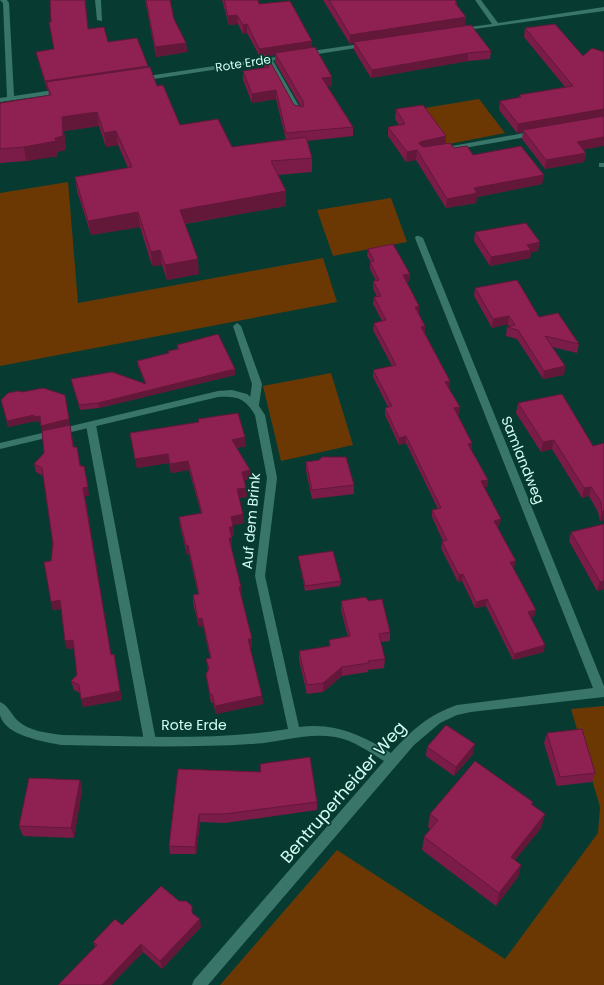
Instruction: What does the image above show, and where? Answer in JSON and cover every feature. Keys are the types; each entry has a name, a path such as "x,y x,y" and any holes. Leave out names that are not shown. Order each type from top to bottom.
{"street":[{"path":"3,0 6,3 10,98"},
{"path":"98,0 100,20"},
{"path":"478,0 496,25"},
{"path":"457,31 604,9"},
{"path":"301,54 371,44"},
{"name":"Rote Erde","path":"133,80 293,56"},
{"path":"269,59 299,113"},
{"path":"0,100 64,90"},
{"path":"431,152 545,132"},
{"name":"Samlandweg","path":"419,238 602,693"},
{"path":"237,326 257,384 254,405"},
{"path":"0,446 218,394 232,393 244,396 254,405"},
{"name":"Auf dem Brink","path":"254,405 260,415 272,478 260,576 295,733"},
{"path":"91,425 150,741"},
{"name":"Bentruperheider Weg","path":"199,985 392,760 418,733 437,717 453,710 602,693"},
{"name":"Rote Erde","path":"0,707 14,725 36,736 62,740 247,740 321,731 350,735 364,741 392,760"}],"shaded area":[{"path":"479,99 505,133 444,145 419,109"},
{"path":"68,182 78,303 323,258 337,302 0,366 0,193"},
{"path":"391,198 407,242 333,256 317,210"},
{"path":"331,373 353,445 281,461 263,386"},
{"path":"604,706 604,985 220,985 337,850 505,959 598,833 600,807 571,709"}],"building":[{"path":"50,0 85,0 88,29 104,27 108,42 137,38 148,66 45,81 36,52 54,49 49,22 51,22"},
{"path":"146,0 170,0 174,19 186,43 155,47"},
{"path":"224,0 258,0 259,4 290,1 312,41 259,49 247,24 243,25 237,15 228,16"},
{"path":"329,0 455,0 457,3 455,3 466,17 350,35"},
{"path":"555,24 583,56 592,48 604,52 604,109 518,124 500,101 521,97 519,95 573,86 525,28"},
{"path":"471,25 491,51 468,53 372,70 354,42"},
{"path":"315,47 332,77 322,78 353,127 286,133 276,90 252,94 243,71 269,67 263,55 266,54 294,105 303,107 304,103 275,53"},
{"path":"150,67 157,86 163,85 180,125 218,119 232,147 306,137 312,158 271,161 286,191 180,210 198,259 165,265 160,250 151,252 138,212 88,221 75,177 132,167 116,131 104,133 97,112 62,117 63,136 55,138 56,141 24,147 0,149 0,103 51,95 46,82"},
{"path":"423,105 446,136 420,142 419,144 424,147 450,143 454,148 467,146 473,155 521,146 544,175 474,188 477,193 447,199 417,150 407,152 388,127 405,124 396,109"},
{"path":"604,116 604,137 577,142 586,153 546,160 523,130"},
{"path":"526,223 540,242 527,245 531,250 491,257 475,232"},
{"path":"393,244 410,274 403,275 419,306 415,307 425,326 421,327 450,381 445,382 460,407 454,408 472,443 468,444 488,480 481,481 501,519 494,521 516,561 510,562 536,610 528,612 545,645 514,654 487,599 476,602 463,574 459,575 442,542 447,540 432,510 441,508 406,436 399,438 385,408 392,406 373,370 396,365 374,323 386,320 374,297 381,296 373,281 379,280 370,262 374,261 368,249"},
{"path":"517,280 539,317 558,313 579,344 545,336 565,366 544,371 518,330 507,327 515,325 509,316 493,319 475,288"},
{"path":"218,334 235,369 98,403 79,405 71,379 112,372 146,384 137,361 179,349 177,345"},
{"path":"43,388 65,395 69,419 41,426 40,416 34,417 34,415 7,421 1,400 8,393"},
{"path":"562,394 593,446 604,443 604,511 602,512 601,502 591,487 584,488 554,440 543,442 518,403"},
{"path":"238,413 245,437 232,440 250,470 242,472 246,488 237,489 243,514 231,517 233,527 229,527 232,538 229,538 252,639 248,639 262,696 215,706 212,694 210,695 206,674 209,669 206,659 211,658 202,618 198,619 193,595 199,594 188,545 186,546 179,517 202,513 188,461 170,464 168,454 135,459 130,433 199,422 198,419"},
{"path":"70,425 73,447 77,447 80,466 84,466 88,487 83,488 111,655 114,654 120,691 81,699 79,685 71,681 77,675 73,640 65,641 60,600 51,602 44,562 51,561 53,544 42,468 34,464 44,453 42,431"},
{"path":"322,457 346,457 354,485 312,490 306,462 319,460"},
{"path":"604,524 604,581 600,582 571,532"},
{"path":"333,551 341,581 305,586 298,556"},
{"path":"365,597 369,601 382,599 390,632 379,634 385,659 342,667 323,683 307,685 299,651 330,646 329,640 350,636 341,601"},
{"path":"446,725 475,744 456,767 427,747"},
{"path":"582,729 595,773 560,777 547,733"},
{"path":"310,757 317,802 224,814 199,814 195,847 169,846 178,769 261,772 260,764"},
{"path":"475,761 533,802 531,804 545,814 511,857 521,865 499,893 424,837 438,820 430,814"},
{"path":"29,778 80,780 71,828 19,826"},
{"path":"161,886 179,901 186,901 192,906 192,913 200,919 160,961 141,944 102,985 58,985 97,945 93,942 115,919 122,925"}]}
